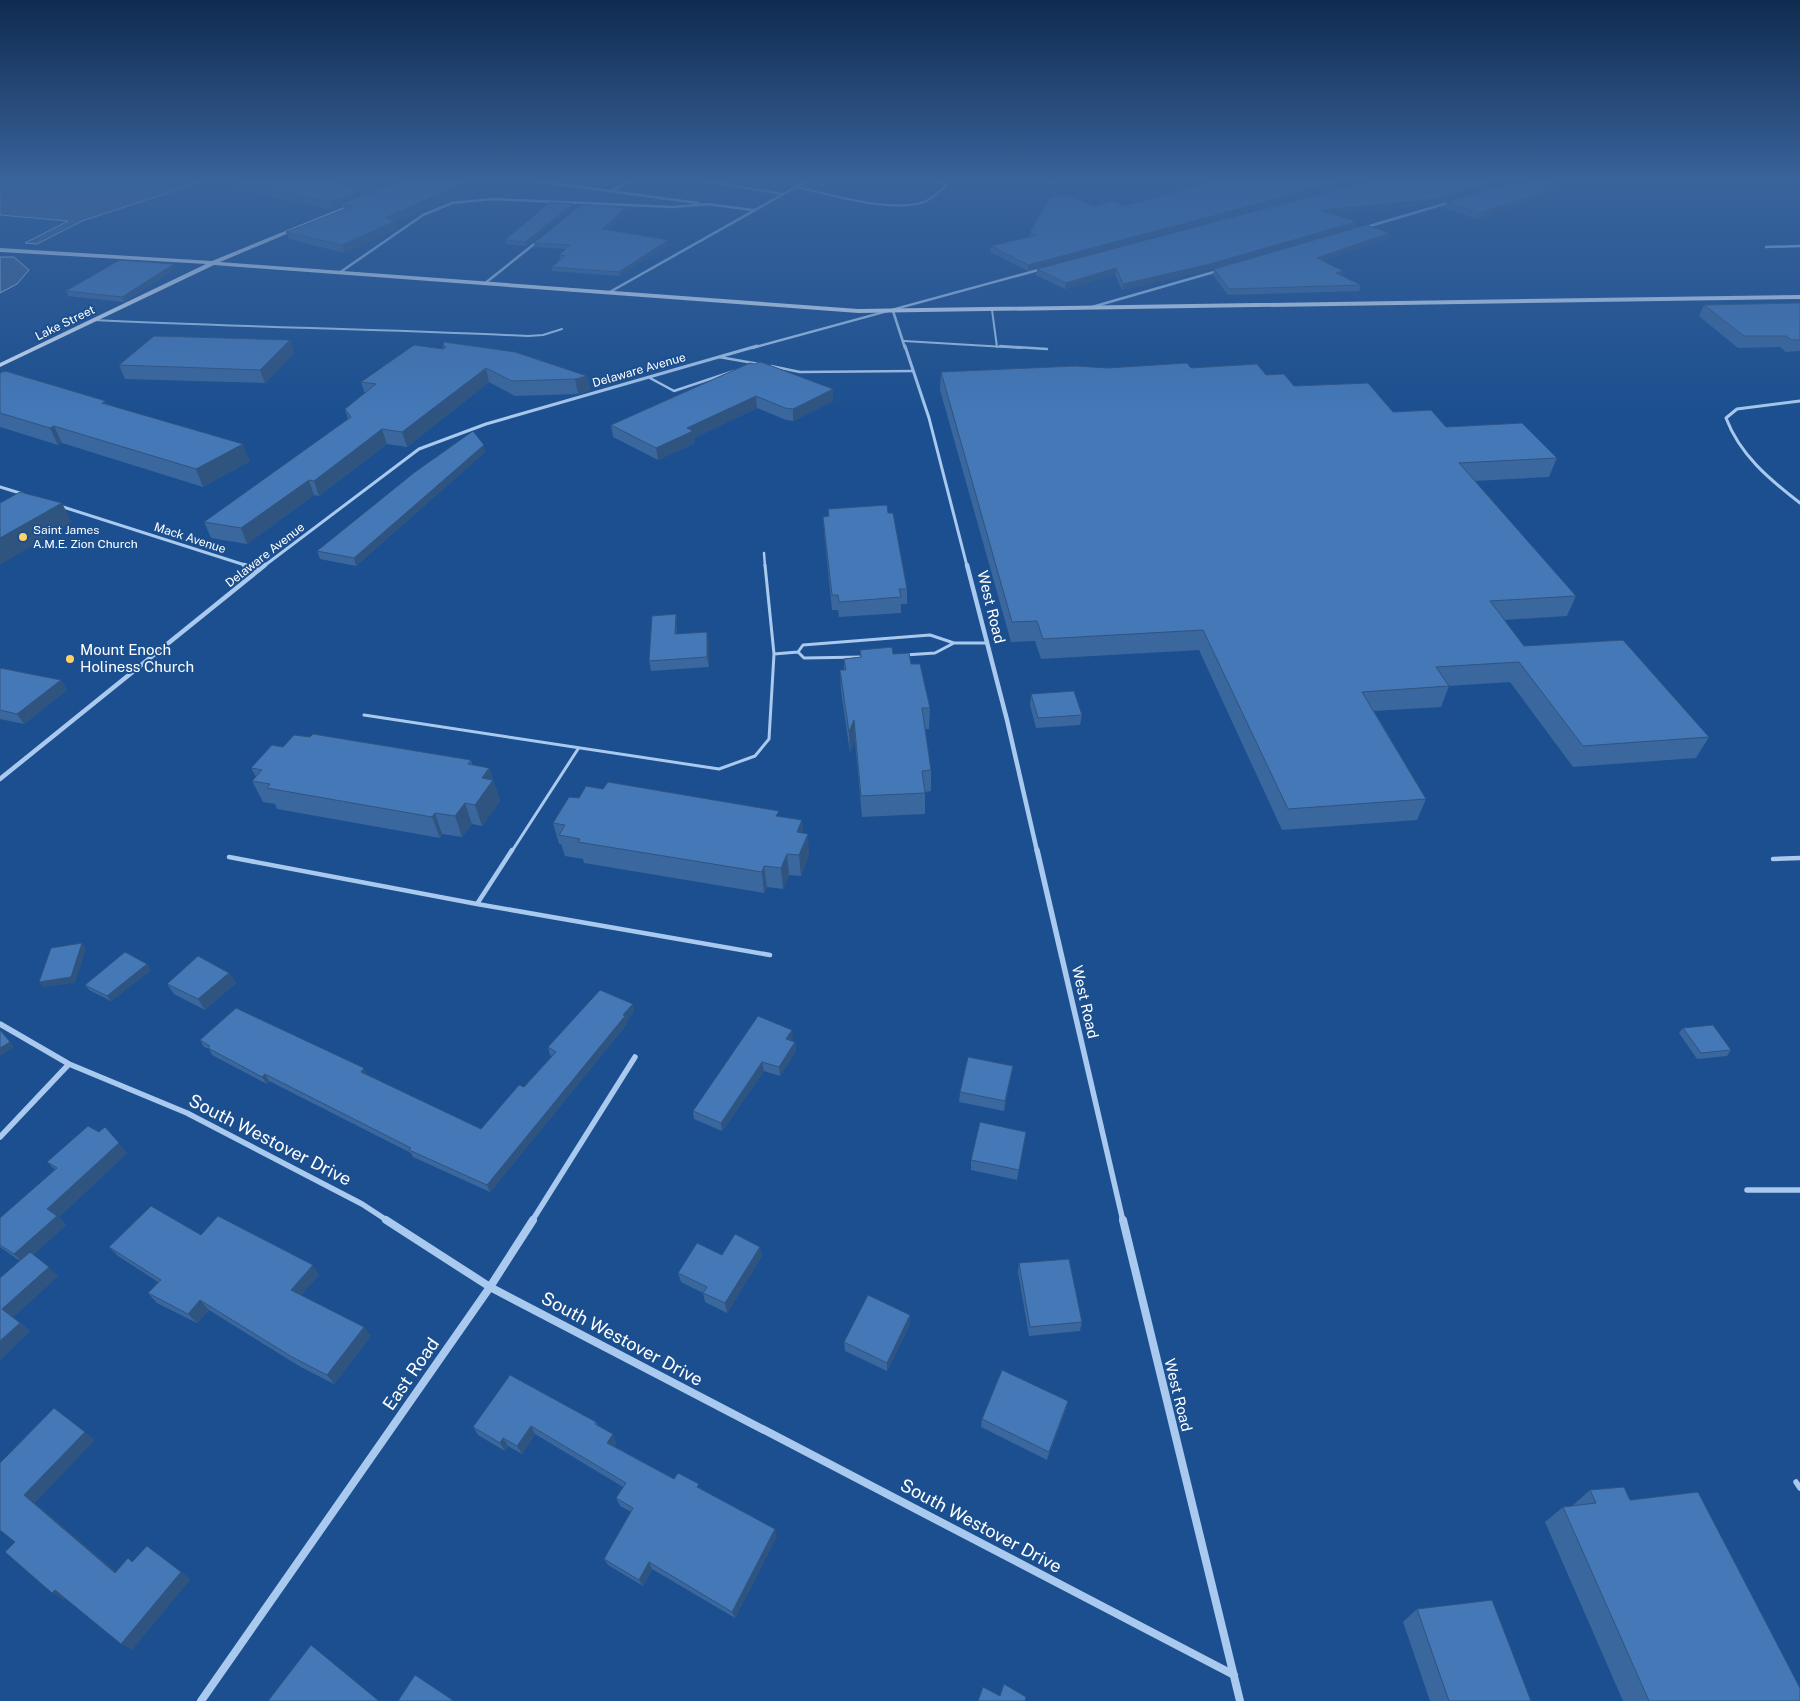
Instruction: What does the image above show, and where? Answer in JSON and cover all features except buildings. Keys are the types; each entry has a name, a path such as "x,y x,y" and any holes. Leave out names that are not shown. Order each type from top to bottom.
{"street":[{"path":"137,258 821,310 1087,309 1800,297"},
{"name":"Lake Street","path":"0,365 224,258"},
{"path":"339,273 360,258"},
{"path":"484,284 516,258"},
{"path":"608,293 668,258"},
{"path":"1087,309 1228,267"},
{"name":"Delaware Avenue","path":"0,779 259,570 419,449 486,424 719,357 1044,268"},
{"name":"West Road","path":"892,311 904,341 929,418 1007,720 1107,1154 1240,1701"},
{"path":"1800,401 1737,410 1726,418 1731,435 1743,451 1800,502"},
{"path":"0,487 26,495"},
{"name":"Mack Avenue","path":"52,504 259,570"},
{"name":"South Westover Drive","path":"0,1024 69,1064 187,1113 362,1204 490,1287 1234,1675"},
{"name":"East Road","path":"201,1701 490,1287 634,1057"},
{"path":"0,1137 69,1064"},
{"path":"1747,1190 1800,1190"}],"lane":[{"path":"992,310 997,347"},
{"path":"94,320 262,328 372,328 528,336 544,335 562,329"},
{"path":"904,341 1047,349"},
{"path":"719,357 800,372 913,371"},
{"path":"746,366 755,363"},
{"path":"650,378 674,391 737,370"},
{"path":"364,715 719,769 755,756 769,739 774,654 764,553"},
{"path":"774,654 798,652 803,645 821,642 930,635 954,643 987,643"},
{"path":"897,655 935,653 954,643"},
{"path":"798,652 804,658 869,657"},
{"path":"477,904 578,748"},
{"path":"229,857 477,904 770,956"},
{"path":"1773,859 1800,858"},
{"path":"1796,1482 1800,1488"}],"water":[{"path":"0,258 16,258 29,270 17,284 0,293"}],"place":[{"name":"Saint James A.M.E. Zion Church","path":"23,537"},
{"name":"Mount Enoch Holiness Church","path":"70,659"}]}
